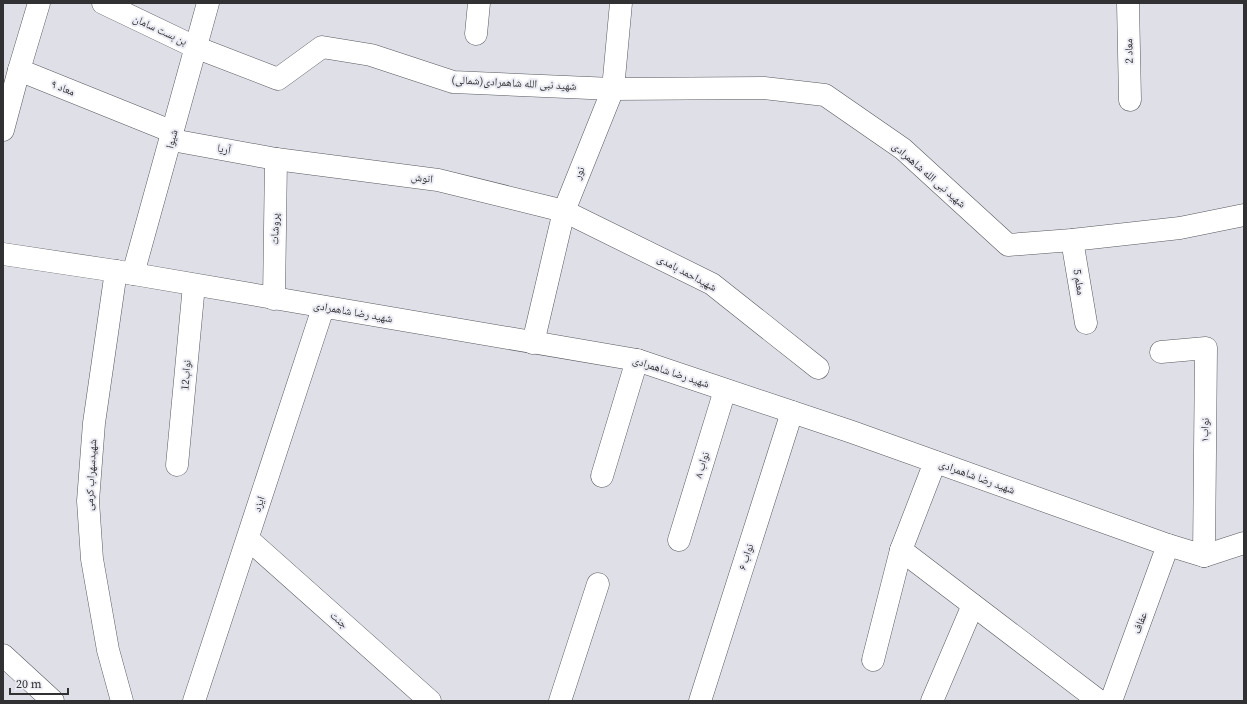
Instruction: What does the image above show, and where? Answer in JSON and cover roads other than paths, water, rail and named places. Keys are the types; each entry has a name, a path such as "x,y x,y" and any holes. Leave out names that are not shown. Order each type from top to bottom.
{"street":[{"path":"3,130 39,3"},
{"name":"بن بست سامان","path":"103,3 195,47"},
{"name":"شیوا","path":"124,272 172,136 208,3"},
{"path":"476,34 479,3"},
{"name":"نور","path":"533,343 564,211 613,89 621,3"},
{"name":"معاد 2","path":"1128,3 1130,100"},
{"name":"شهید نبی الله شاهمرادی(شمالی)","path":"195,47 278,79 322,47 371,55 453,82 613,89"},
{"name":"معاد ۹","path":"19,70 172,136"},
{"name":"شهید نبی الله شاهمرادی","path":"613,89 764,88 825,95 903,149 1008,245 1072,240 1180,228 1244,215"},
{"name":"آریا","path":"172,136 276,159"},
{"name":"انوش","path":"276,159 438,180 564,211"},
{"name":"پروشات","path":"274,299 276,159"},
{"name":"شهیداحمد بامدی","path":"564,211 712,284 818,368"},
{"name":"معلم 5","path":"1072,240 1086,323"},
{"name":"شهید رضا شاهمرادی","path":"3,254 124,272 323,308 636,360 792,412 1168,545 1204,556"},
{"name":"شهیدسهراب کرمی","path":"122,701 108,650 92,559 88,501 94,423 124,272"},
{"name":"نواب12","path":"177,465 194,285"},
{"name":"ایزد","path":"194,701 323,308"},
{"name":"نواب۱","path":"1162,352 1206,348 1204,556"},
{"path":"602,476 636,360"},
{"name":"نواب ۸","path":"678,540 725,390"},
{"name":"نواب ۶","path":"700,701 792,412"},
{"path":"873,660 901,550 935,462"},
{"name":"جنت","path":"248,540 430,701"},
{"path":"1204,556 1244,543"},
{"name":"عفاف","path":"1112,701 1168,545"},
{"path":"901,550 1099,701"},
{"path":"560,701 598,584"},
{"path":"932,701 973,605"},
{"path":"3,655 53,701"}]}
